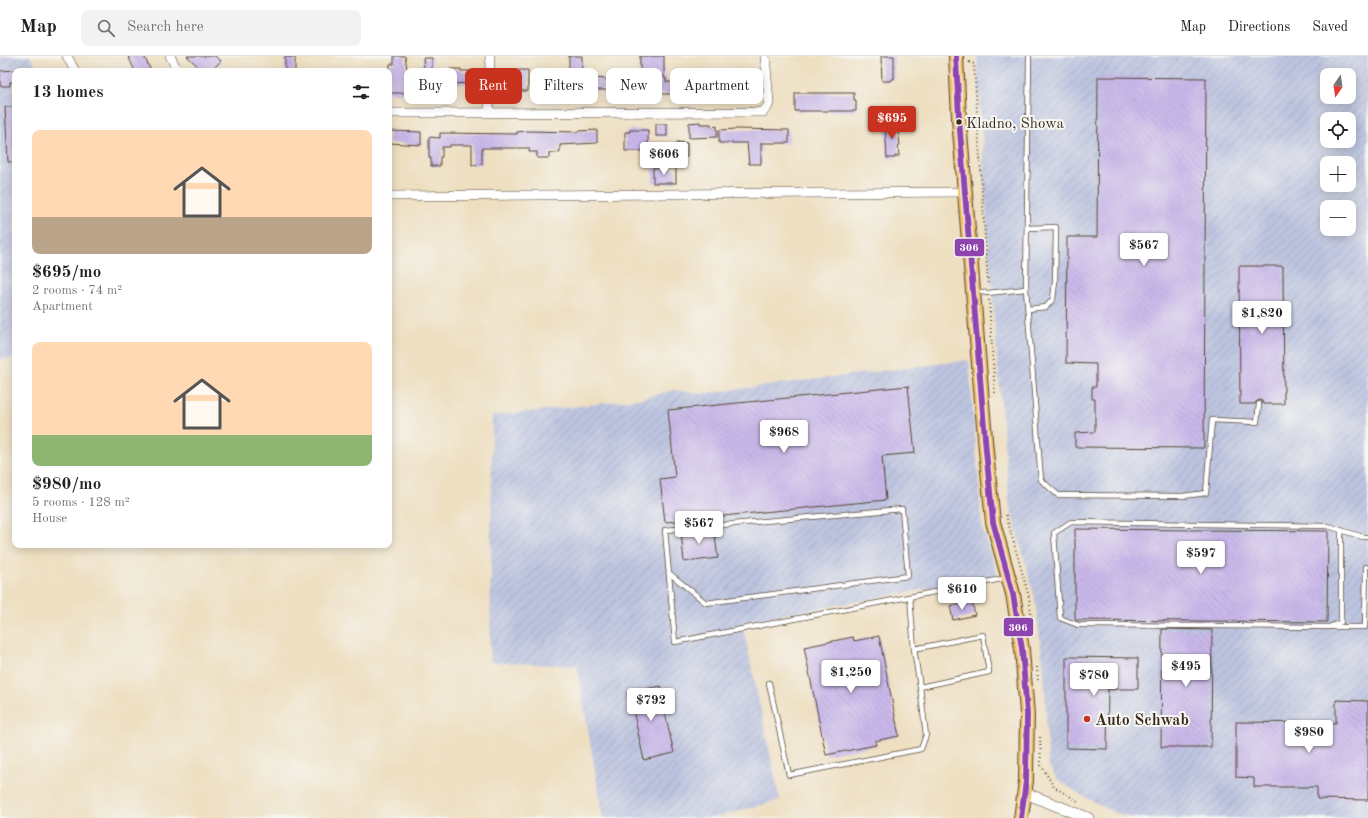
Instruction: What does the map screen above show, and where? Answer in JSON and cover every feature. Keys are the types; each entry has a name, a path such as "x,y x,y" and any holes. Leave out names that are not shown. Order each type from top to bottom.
{"main road":[{"path":"956,58 959,119 993,522 1013,594 1022,649 1027,714 1026,781 1021,818"}],"street":[{"path":"67,56 73,68"},
{"path":"170,56 176,68"},
{"path":"489,112 490,56"},
{"path":"392,113 763,112 768,106 769,102 765,56"},
{"path":"392,196 965,192"},
{"path":"1025,793 1086,817"}],"lane":[{"path":"1029,56 1026,289 1041,480 1058,495 1183,496 1206,494 1212,420 1258,422 1259,404"},
{"path":"1027,228 1056,227 1055,282 1053,299 1046,307 1028,309"},
{"path":"973,291 988,293 1026,289"},
{"path":"669,573 706,604 908,576 902,508 665,530 675,642 1008,577"},
{"path":"1366,567 1365,627 1078,625 1060,618 1054,533 1070,522 1328,526 1363,537 1368,537"},
{"path":"1329,627 1341,622 1341,530"},
{"path":"769,682 788,775 921,749 926,735 914,649 910,597"},
{"path":"914,649 982,635 989,672 920,687"}],"path":[{"path":"956,58 974,64 996,402"},
{"path":"1005,512 1029,597 1033,635"},
{"path":"1037,666 1038,681"},
{"path":"1040,734 1041,765 1054,787 1086,806 1086,817"}],"shaded area":[{"path":"5,56 30,56 36,68 12,68 12,358 0,360 0,58"},
{"path":"977,56 1368,56 1368,818 1135,818 1115,813 1081,795 1057,779 1048,764 1044,671 1035,599 1009,502 989,256"},
{"path":"969,360 982,527 998,576 742,622 780,800 713,818 603,818 577,666 490,662 492,416 638,399 674,390 700,394"}],"building":[{"path":"128,56 144,56 150,68 134,68"},
{"path":"187,56 215,56 221,61 214,68 200,68"},
{"path":"394,56 405,56 407,68 404,68 404,93 392,93 392,68 390,68 390,64 394,64"},
{"path":"569,56 582,56 582,68 569,68"},
{"path":"640,56 664,56 664,78 666,78 666,82 670,82 670,94 662,94 662,68 640,68"},
{"path":"881,56 894,56 894,79 891,79 890,81 882,81"},
{"path":"285,57 295,57 295,68 285,68"},
{"path":"423,58 432,58 432,68 424,68"},
{"path":"457,69 465,71 465,83 457,84"},
{"path":"12,70 12,82 10,82 10,86 0,86 0,71"},
{"path":"522,70 528,70 528,91 522,91"},
{"path":"1098,77 1206,78 1204,448 1075,447 1075,433 1095,432 1095,399 1092,399 1092,387 1096,387 1096,364 1066,363 1067,237 1097,237"},
{"path":"598,78 606,79 606,90 598,90"},
{"path":"795,93 854,93 854,100 856,100 856,111 795,111"},
{"path":"5,107 12,107 12,162 8,162"},
{"path":"700,122 700,124 711,124 711,127 717,126 717,137 689,138 689,123"},
{"path":"897,123 900,145 898,145 899,156 895,156 895,158 887,158 885,124"},
{"path":"656,124 667,124 667,136 656,136"},
{"path":"597,130 597,143 560,145 560,152 549,153 549,158 537,158 537,152 529,152 529,148 482,148 482,164 472,165 472,145 450,145 450,147 442,147 440,166 431,166 431,158 429,158 429,137 440,138 440,133 517,134 517,132 527,131 578,132"},
{"path":"630,130 648,130 648,151 625,151 625,132 630,132"},
{"path":"719,130 789,130 789,143 761,143 761,164 749,164 747,143 719,143"},
{"path":"392,131 421,132 421,145 392,143"},
{"path":"677,142 687,143 687,157 678,157"},
{"path":"653,168 676,168 676,183 653,183"},
{"path":"1239,266 1283,266 1284,404 1263,404 1262,401 1259,400 1255,404 1240,404"},
{"path":"908,386 915,453 882,456 886,500 713,517 713,522 680,525 680,521 665,522 660,479 675,477 668,410"},
{"path":"714,529 718,558 684,562 681,532"},
{"path":"1075,529 1328,531 1327,622 1075,620"},
{"path":"972,602 975,615 953,620 950,606"},
{"path":"1162,629 1212,630 1211,747 1161,747"},
{"path":"879,636 899,736 875,741 876,745 826,755 804,647 853,637 854,641"},
{"name":"Auto Schwab","path":"1066,657 1138,658 1138,689 1108,689 1107,749 1066,748"},
{"path":"661,686 665,703 663,704 674,753 644,760 633,710 631,711 627,693"},
{"path":"1336,700 1368,701 1368,800 1317,799 1317,787 1254,787 1254,778 1236,777 1236,722 1336,723"}],"transit line":[{"name":"306","path":"956,56 959,119 993,522 1013,594 1022,649 1027,714 1026,781 1021,818"}],"place":[{"name":"Kladno, Showa","path":"959,122"},
{"name":"Auto Schwab","path":"1087,719"}]}
